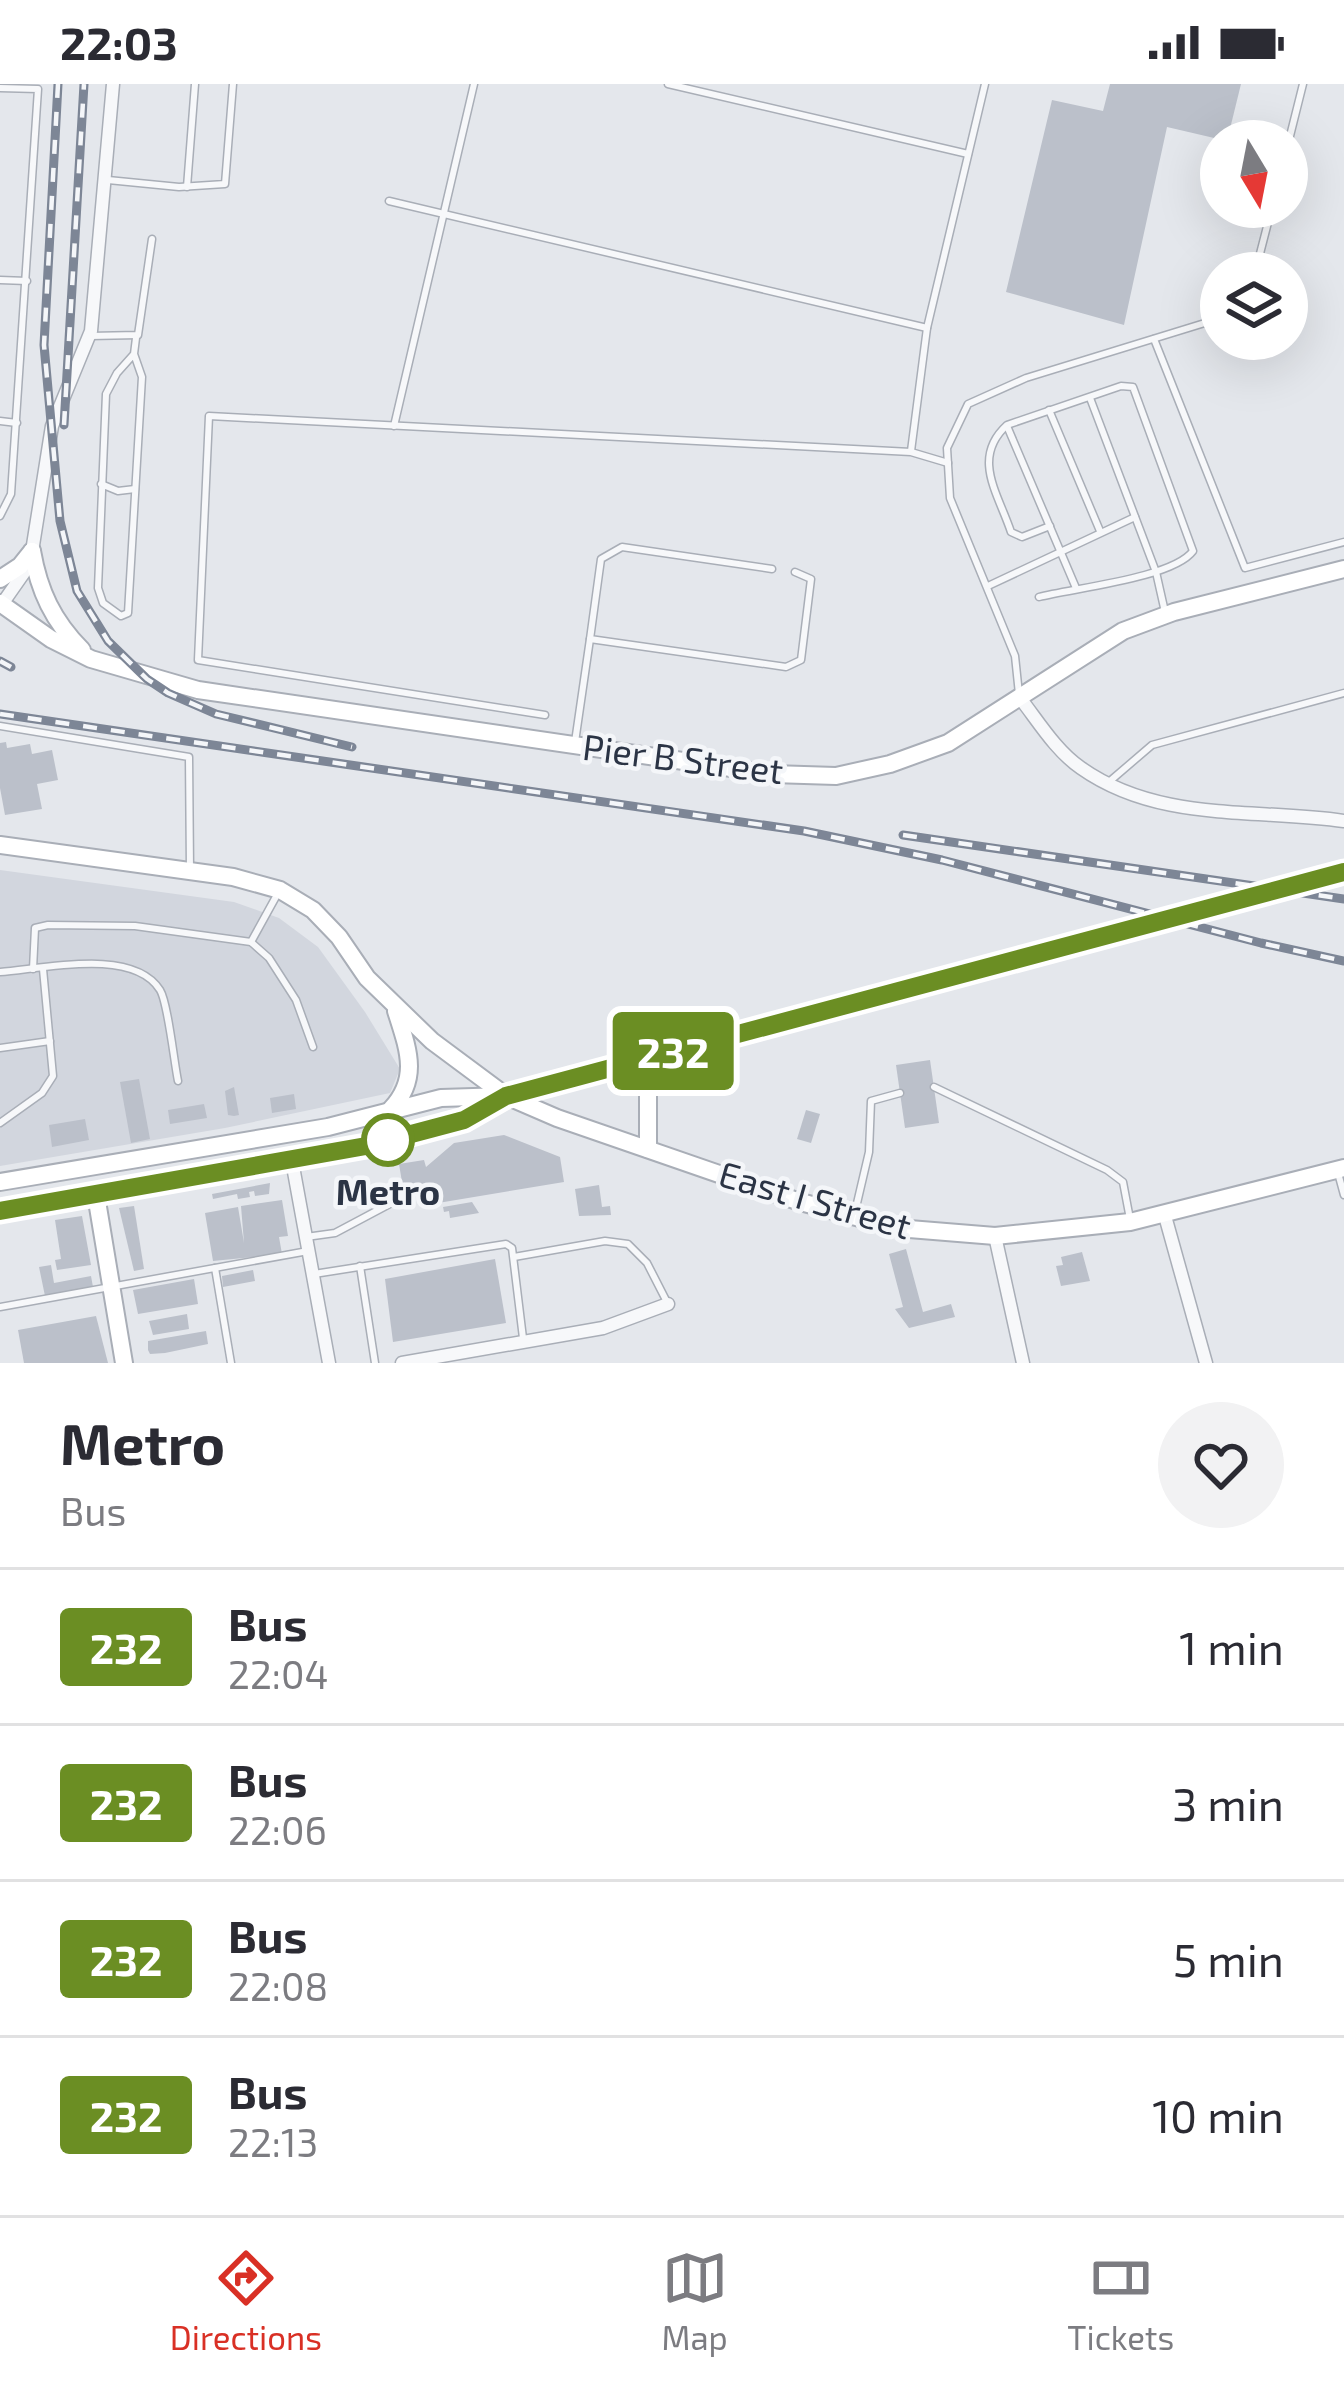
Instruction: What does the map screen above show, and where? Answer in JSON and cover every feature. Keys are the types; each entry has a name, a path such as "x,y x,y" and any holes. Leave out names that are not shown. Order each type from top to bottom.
{"main road":[{"path":"0,579 32,551"},
{"path":"32,551 52,615 92,659"},
{"name":"Pier B Street","path":"1,603 51,639 92,659 198,690 772,774 836,776 890,764 948,743 1123,631 1344,568"},
{"path":"0,845 233,877 280,890 313,910 367,978 432,1041 506,1096"},
{"path":"0,1182 188,1153 441,1098 506,1096 1344,873"},
{"path":"387,1112 407,1092 410,1066 394,1005"},
{"path":"648,1149 647,1095 658,1055"},
{"path":"0,1211 292,1161 464,1120 506,1096"},
{"name":"East I Street","path":"506,1096 557,1118 853,1217 897,1228 995,1237 1165,1216 1341,1169"},
{"path":"96,1195 124,1363"}],"street":[{"path":"1,603 24,577 52,427 90,336 113,84"},
{"path":"1020,698 1081,768 1167,806 1344,821"},
{"path":"292,1161 329,1363"},
{"path":"1165,1216 1205,1363"},
{"path":"995,1237 1023,1363"},
{"path":"402,1363 603,1328 668,1304"}],"lane":[{"path":"187,187 195,84"},
{"path":"104,180 187,187 225,184 233,84"},
{"path":"394,426 474,84"},
{"path":"668,84 968,154"},
{"path":"911,452 927,328 985,84"},
{"path":"1294,120 1303,84"},
{"path":"0,88 38,89 11,494 0,516"},
{"path":"389,201 927,328"},
{"path":"134,354 106,394 101,484 98,589 103,603 121,616 128,613 142,377 134,354 152,239"},
{"path":"0,280 27,281"},
{"path":"1020,698 1015,656 950,498 947,448 968,404 1026,378 1200,325"},
{"path":"90,336 136,338"},
{"path":"1154,339 1245,568 1344,542"},
{"path":"1039,598 1156,572 1186,560 1193,551 1136,391 1127,385 1007,425 993,438 986,452 1011,532 1022,537 1050,526"},
{"path":"1089,397 1156,572 1166,615"},
{"path":"1049,410 1100,531"},
{"path":"545,716 198,660 209,416 911,452 948,463"},
{"path":"0,421 17,422"},
{"path":"1007,425 1076,588"},
{"path":"101,484 118,490 135,488"},
{"path":"988,586 1136,518"},
{"path":"575,746 601,559 622,547 772,569"},
{"path":"590,639 786,667 801,660 811,579 795,572"},
{"path":"1108,782 1152,746 1344,694"},
{"path":"0,725 189,757 190,874"},
{"path":"251,942 280,890"},
{"path":"0,1123 42,1093 53,1076 35,928 190,931 251,942 269,958 296,1000 313,1047"},
{"path":"0,972 115,962 145,977 161,991 178,1082"},
{"path":"0,1048 50,1041"},
{"path":"934,1088 1107,1170 1123,1182 1130,1222"},
{"path":"853,1217 869,1152 871,1101 900,1093"},
{"path":"1341,1169 1344,1195"},
{"path":"0,1307 214,1268 307,1244 399,1199"},
{"path":"312,1274 484,1246 513,1252 605,1241 628,1244 647,1263 668,1304"},
{"path":"513,1252 524,1342"},
{"path":"360,1266 375,1363"},
{"path":"214,1268 231,1363"}],"shaded area":[{"path":"0,870 234,902 279,918 318,947 365,1012 400,1069 390,1093 225,1128 0,1166"}],"building":[{"path":"1110,84 1241,84 1232,120 1200,120 1200,135 1167,127 1124,325 1006,292 1052,100 1103,111"},
{"path":"6,742 7,748 30,744 32,754 52,750 58,780 37,784 42,809 5,815 0,743"},
{"path":"930,1060 939,1123 905,1128 896,1065"},
{"path":"139,1079 150,1139 131,1143 120,1082"},
{"path":"234,1087 239,1115 234,1116 228,1115 225,1091"},
{"path":"294,1094 296,1109 272,1113 270,1098"},
{"path":"204,1104 207,1118 170,1124 168,1110"},
{"path":"806,1110 820,1114 811,1143 797,1139"},
{"path":"85,1119 89,1140 52,1147 49,1125"},
{"path":"504,1135 560,1157 564,1182 420,1206 417,1186 403,1188 399,1164 424,1160 426,1167 454,1143"},
{"path":"270,1183 269,1194 255,1196 254,1191 249,1192 250,1197 238,1199 237,1194 213,1199 212,1194"},
{"path":"599,1185 602,1207 610,1206 611,1215 579,1216 575,1189"},
{"path":"282,1200 288,1236 279,1237 282,1254 213,1261 205,1213 238,1207 244,1243 241,1206"},
{"path":"472,1202 479,1213 450,1218 449,1211 444,1212 443,1207"},
{"path":"134,1206 144,1269 134,1271 119,1208"},
{"path":"82,1216 91,1265 57,1270 55,1260 61,1259 55,1220"},
{"path":"906,1249 923,1312 951,1304 955,1317 909,1328 895,1309 903,1307 889,1254"},
{"path":"1082,1252 1090,1281 1061,1286 1056,1266 1063,1265 1061,1257"},
{"path":"495,1259 506,1323 393,1342 385,1279"},
{"path":"51,1265 54,1283 91,1276 93,1287 45,1296 39,1267"},
{"path":"253,1270 255,1281 223,1287 222,1276"},
{"path":"194,1279 198,1304 138,1314 133,1290"},
{"path":"187,1314 189,1329 153,1335 149,1321"},
{"path":"96,1316 108,1363 24,1363 18,1330"},
{"path":"206,1331 208,1344 165,1353 148,1350 148,1341"}],"railway":[{"path":"58,84 44,345 60,521 77,591 108,641 168,693 216,714 352,747"},
{"path":"64,425 84,84"},
{"path":"0,661 11,667"},
{"path":"0,714 804,831 942,860 1344,961"},
{"path":"903,835 1344,899"}],"bus line":[{"name":"232","path":"0,1211 405,1137 464,1120 506,1096 1344,872"}],"place":[{"name":"Metro","path":"388,1140"}]}
